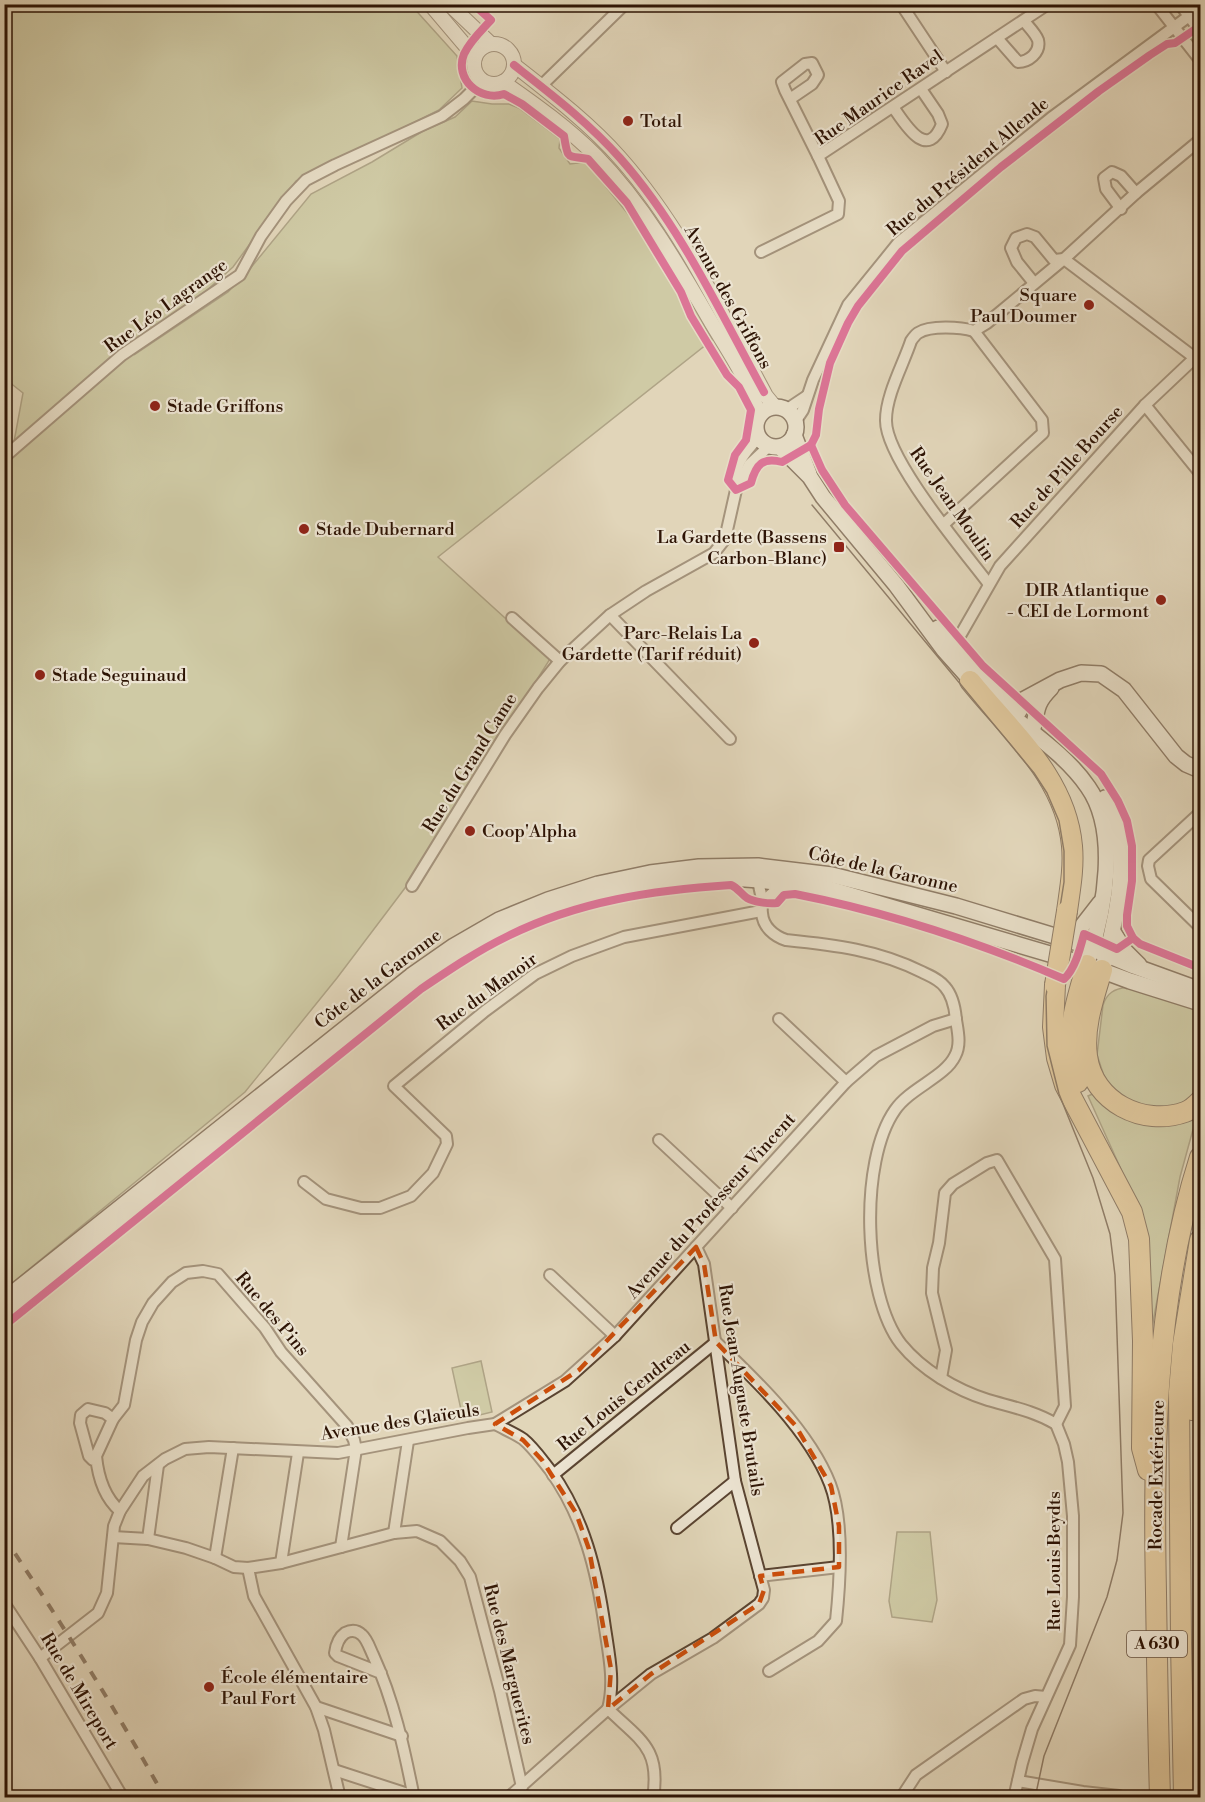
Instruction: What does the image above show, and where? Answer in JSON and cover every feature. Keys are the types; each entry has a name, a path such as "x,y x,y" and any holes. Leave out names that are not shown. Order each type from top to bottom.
{"highway":[{"path":"970,681 1052,782 1062,802 1070,828 1072,877 1055,985 1053,1027 1057,1059 1065,1085 1132,1212"},
{"path":"1046,953 1067,972 1079,991"},
{"path":"1097,959 1079,991 1070,1038 1071,1059 1077,1081 1105,1142 1132,1212 1139,1239 1142,1295 1142,1448 1154,1490"},
{"path":"1097,959 1087,1032 1087,1056 1092,1074 1100,1088 1116,1103 1135,1113 1159,1117 1186,1111 1200,1101"},
{"name":"Rocade Extérieure","path":"1160,1797 1154,1490 1158,1391 1167,1300 1181,1228 1200,1157"},
{"name":"A 630","path":"1184,1797 1180,1643 1179,1392 1183,1344 1200,1240"},
{"path":"1180,1643 1192,1394 1200,1334"}],"main road":[{"path":"769,408 788,418 786,445 769,444 755,427 759,416 769,408"},
{"name":"Avenue des Griffons","path":"788,418 810,477 823,497 896,585"},
{"name":"Avenue des Griffons","path":"769,444 810,477"},
{"path":"896,585 952,644 977,675 1096,781 1110,806 1117,824 1121,847 1120,880 1113,932 1097,959"},
{"path":"896,585 970,681 1070,766 1089,787 1102,812 1107,849 1097,959"},
{"path":"1012,706 1060,680 1081,673 1101,674 1124,690 1176,756 1186,764 1200,770"},
{"path":"1035,725 1037,708 1041,699 1060,680"},
{"name":"Côte de la Garonne","path":"4,1300 411,975 454,946 500,920 548,900 598,884 650,873 699,867 776,867 832,875 932,900 1065,939 1097,959"},
{"name":"Côte de la Garonne","path":"4,1314 385,1010 460,955 515,926 553,910 601,895 653,884 699,879 783,882 829,889 1046,953 1097,959"},
{"path":"1065,939 1078,930 1102,901"},
{"path":"1113,932 1139,968"},
{"path":"1097,959 1124,968 1139,968 1200,990"},
{"path":"1097,959 1130,981 1200,1002"}],"street":[{"path":"541,86 625,4"},
{"path":"902,4 946,72"},
{"name":"Rue Maurice Ravel","path":"761,252 838,214 839,201 819,156 1048,4"},
{"path":"1156,4 1200,60"},
{"path":"1180,4 1200,32"},
{"path":"441,7 491,44 507,49 514,65 511,75 503,82 492,84 482,81 475,70 475,57 441,7"},
{"name":"Rue du Président Allende","path":"788,418 803,410 807,396 848,305 899,242 1051,118 1200,8"},
{"path":"997,38 1018,62 1025,62 1034,55 1038,47 1038,39 1024,21"},
{"path":"475,57 484,47 491,44"},
{"name":"Avenue des Griffons","path":"514,65 595,132 642,185 698,269 766,396 788,418"},
{"name":"Rue Léo Lagrange","path":"4,454 9,453 122,355 240,275 261,236 286,201 306,180 442,116 482,81"},
{"name":"Avenue des Griffons","path":"503,82 572,133 597,156 636,203 738,367 755,401 759,416"},
{"path":"893,107 910,131 919,139 928,140 938,134 942,124 921,89"},
{"path":"790,99 819,156"},
{"path":"944,524 1043,433 1042,420 974,331 987,323 1064,259 1136,193 1200,140"},
{"path":"1121,209 1106,189 1104,178 1112,172 1121,176 1136,193"},
{"path":"1034,283 1017,262 1011,248 1016,238 1027,234 1035,237 1054,260 1064,259 1198,356"},
{"name":"Rue Jean Moulin","path":"974,331 961,327 918,333 911,341 888,404 885,421 890,444 899,461 988,583"},
{"name":"Rue de Pille Bourse","path":"952,644 961,634 988,583 1000,566 1145,405 1198,356"},
{"path":"1145,405 1200,473"},
{"name":"Rue du Grand Came","path":"412,886 505,735 538,688 560,661 610,615 646,591 714,553 725,539 736,490 737,468 746,451 769,444"},
{"path":"610,615 730,739"},
{"path":"512,618 560,661"},
{"path":"1197,924 1151,879 1148,866 1149,860 1200,813"},
{"path":"776,867 759,880 767,928 777,937 852,947 910,966 938,980 951,995 956,1019 958,1049 954,1059 895,1109 880,1138 874,1162 873,1268 881,1305 890,1327 901,1344 915,1359 941,1378 986,1399 1043,1416 1056,1424 1065,1406 1055,1259 997,1160 987,1163 953,1184 945,1193 939,1243 933,1268 932,1293 946,1350 941,1378"},
{"path":"762,907 783,882"},
{"name":"Rue du Manoir","path":"304,1182 326,1199 361,1208 380,1208 411,1196 433,1173 447,1144 446,1136 394,1086 484,1011 535,974 572,956 624,937 762,907"},
{"path":"779,1019 846,1082"},
{"name":"Avenue du Professeur Vincent","path":"495,1424 565,1381 615,1336 846,1082 876,1056 933,1026 956,1019"},
{"path":"658,1140 732,1208"},
{"name":"Rue Jean-Auguste Brutails","path":"608,1709 651,1674 713,1638 764,1598 754,1546 735,1481 704,1264 696,1247"},
{"name":"Rue des Pins","path":"96,1460 113,1419 124,1405 136,1340 142,1322 172,1282 186,1272 203,1271 218,1274 265,1328 281,1352 347,1426 356,1449"},
{"path":"550,1275 615,1336"},
{"path":"716,1342 795,1425 814,1452 831,1486 839,1526 836,1621 818,1641 769,1671"},
{"name":"Rue Louis Gendreau","path":"554,1475 716,1342"},
{"path":"113,1419 105,1413 88,1409 81,1414 80,1423 85,1448 89,1456 96,1460 97,1471 111,1503 120,1511"},
{"path":"495,1424 523,1440 554,1475 576,1513 598,1582 611,1669 612,1693 608,1709 508,1797"},
{"name":"Avenue des Glaïeuls","path":"40,1658 98,1613 107,1593 114,1526 120,1511 143,1476 165,1459 185,1449 209,1447 298,1453 338,1453 495,1424"},
{"name":"Rue Louis Beydts","path":"1014,1797 1032,1729 1070,1645 1073,1597 1073,1516 1068,1462 1056,1424"},
{"path":"394,1533 408,1441"},
{"path":"215,1558 233,1448"},
{"path":"341,1547 356,1449"},
{"path":"281,1563 298,1453"},
{"path":"148,1539 158,1465"},
{"path":"677,1528 735,1481"},
{"name":"Rue des Marguerites","path":"248,1568 281,1563 394,1533 417,1531 440,1541 460,1561 470,1576 495,1668 522,1787"},
{"path":"114,1538 148,1539 186,1548 234,1567 248,1568 254,1596 316,1707 324,1730 340,1797"},
{"path":"760,1576 839,1567"},
{"name":"Rue de Mireport","path":"4,1603 40,1658 123,1797"},
{"path":"334,1770 414,1797 402,1736 381,1672 363,1635 355,1631 340,1637 335,1653 338,1656 381,1672"},
{"path":"901,1797 916,1775 1024,1699 1046,1697"},
{"path":"316,1707 402,1736"},
{"path":"608,1709 648,1748 655,1766 653,1797"},
{"path":"1018,1780 1119,1797"}],"highlighted area":[{"path":"696,1247 704,1264 716,1342 795,1425 831,1486 839,1526 839,1567 760,1576 764,1590 759,1604 651,1674 608,1709 611,1669 589,1549 576,1513 542,1460 523,1440 495,1424 579,1370"}],"green space":[{"path":"5,5 411,5 457,56 462,88 439,110 296,181 233,267 134,355 228,292 249,270 311,194 372,162 423,131 455,117 472,101 509,104 519,108 560,139 559,148 570,164 586,162 658,251 692,302 712,340 438,557 550,659 408,884 337,978 245,1092 5,1289 4,464 11,458 23,393 4,378"},
{"path":"1127,987 1200,1009 1200,1090 1183,1105 1146,1109 1122,1097 1105,1079 1097,1055 1103,1005 1112,992"},
{"path":"1095,1093 1120,1114 1142,1123 1153,1125 1197,1115 1180,1177 1151,1333 1129,1187 1088,1096"},
{"path":"481,1361 492,1412 463,1419 452,1368"},
{"path":"897,1532 930,1532 937,1600 932,1622 892,1617 889,1601"}],"tram line":[{"path":"812,505 1034,773 1047,793 1059,821 1064,851 1064,882 1046,996 1047,1046 1059,1094 1093,1178 1110,1234 1115,1275 1123,1513 1117,1560 1107,1597 1044,1756 1035,1798"}],"railway":[{"path":"4,1537 87,1666 165,1798"}],"cycle path":[{"path":"473,4 491,20 464,54 462,63 466,80 486,95 504,94 522,104 564,136 566,150 572,157 588,159 627,203 681,292 691,316 727,375 739,387 751,410 746,440 735,455 728,480 736,490 751,483 755,471 765,461 782,462 811,445 816,435 819,409 830,363 848,323 858,306 902,251 1001,167 1099,91 1167,44 1175,43 1200,26"},
{"path":"514,65 596,133 642,185 681,241 764,392"},
{"path":"811,445 822,470 845,505 983,666 1101,774 1118,801 1127,821 1132,846 1132,881 1127,926 1133,938 1140,944 1200,968"},
{"path":"4,1326 421,989 497,942 562,914 645,894 731,885 747,898 757,902 777,903 784,895 795,894 898,919 999,953 1064,979 1074,964 1084,934 1117,949 1133,938"}],"place":[{"name":"Total","path":"628,121"},
{"name":"Square Paul Doumer","path":"1089,305"},
{"name":"Stade Griffons","path":"155,406"},
{"name":"Stade Dubernard","path":"304,529"},
{"name":"La Gardette (Bassens Carbon-Blanc)","path":"839,547"},
{"name":"DIR Atlantique - CEI de Lormont","path":"1161,600"},
{"name":"Parc-Relais La Gardette (Tarif réduit)","path":"754,643"},
{"name":"Stade Seguinaud","path":"40,675"},
{"name":"Coop'Alpha","path":"470,831"},
{"name":"École élémentaire Paul Fort","path":"209,1687"}]}
